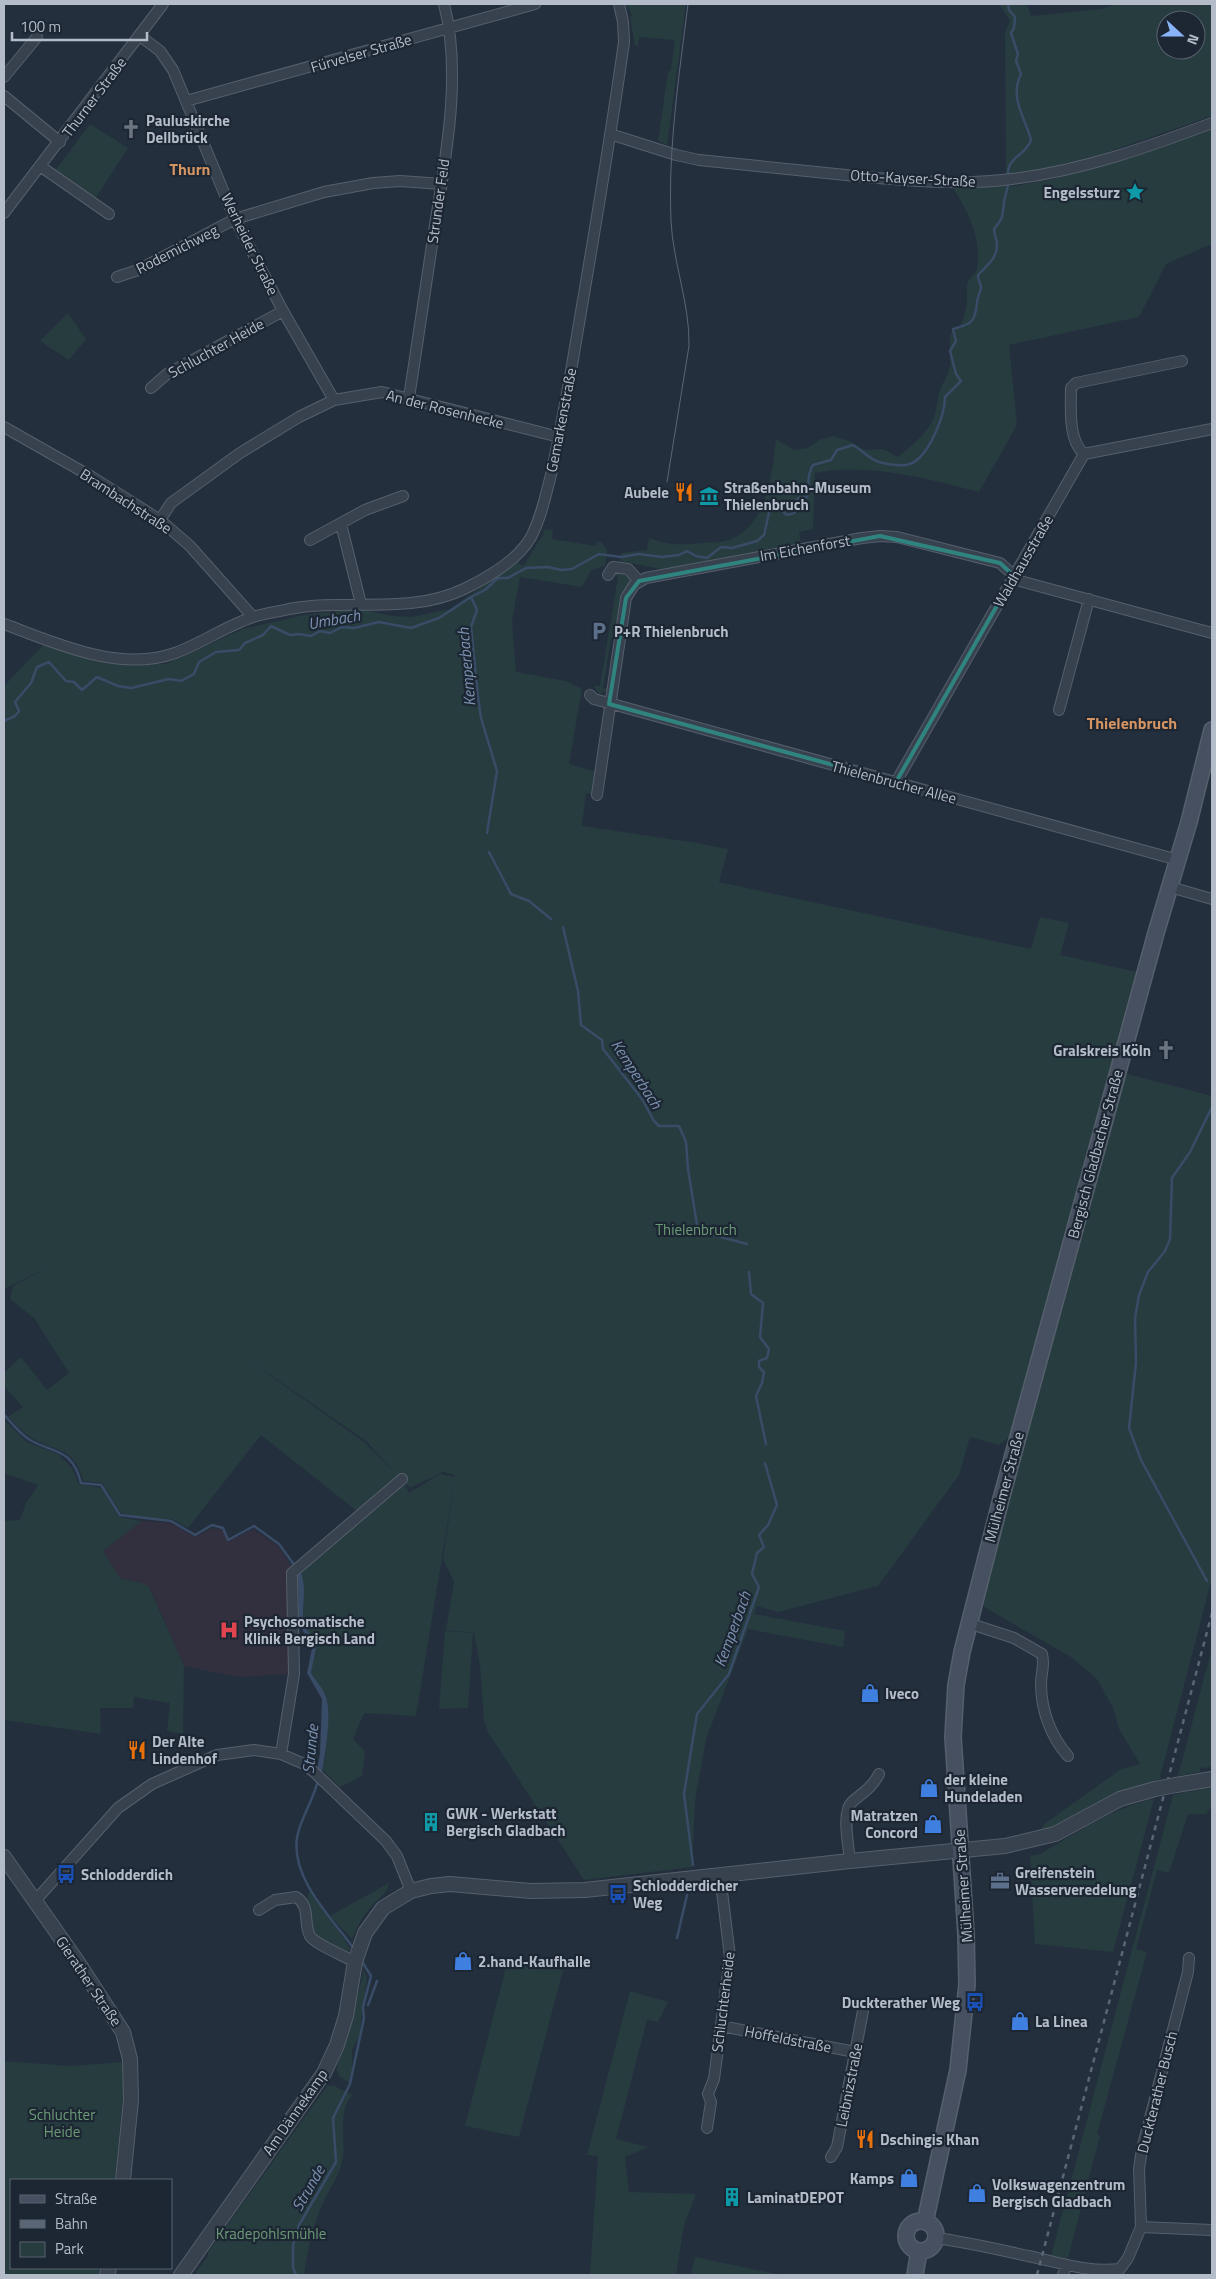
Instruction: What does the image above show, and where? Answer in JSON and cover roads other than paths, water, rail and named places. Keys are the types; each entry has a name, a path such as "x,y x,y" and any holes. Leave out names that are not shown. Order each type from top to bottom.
{"main road":[{"name":"Bergisch Gladbacher Straße","path":"1027,1404 1178,860 1212,730"},
{"name":"Mülheimer Straße","path":"925,2222 949,2116 963,2031 967,1967 953,1743 956,1685 968,1623 1027,1404"},
{"path":"925,2222 934,2230 936,2238 932,2246 919,2251 911,2247 906,2235 915,2223 925,2222"},
{"path":"915,2275 919,2251"}],"street":[{"name":"Thurner Straße","path":"4,213 60,142 163,4"},
{"name":"Strunder Feld","path":"409,398 442,184 450,105 450,28 444,4"},
{"name":"Fürvelser Straße","path":"186,101 535,4"},
{"name":"Gemarkenstraße","path":"4,624 84,652 116,658 146,659 173,654 253,617 294,608 334,604 404,604 448,596 474,584 513,557 531,537 542,509 559,437 624,42 623,22 619,4"},
{"name":"Werheider Straße","path":"140,36 160,51 173,70 236,219 283,311 334,400"},
{"path":"4,77 37,37"},
{"name":"Thurner Straße","path":"4,96 60,142"},
{"name":"Otto-Kayser-Straße","path":"610,134 676,155 699,160 881,178 956,182 1008,180 1069,169 1130,152 1212,123"},
{"path":"40,166 109,214"},
{"name":"Rodemichweg","path":"117,277 138,270 236,219 324,192 373,183 400,181 442,184"},
{"name":"Schluchter Heide","path":"151,388 166,374 283,311"},
{"path":"1182,361 1076,383 1071,388 1071,416 1076,448 1084,454 1212,428"},
{"name":"An der Rosenhecke","path":"160,520 171,503 240,453 299,417 334,400 382,392 559,437"},
{"name":"Brambachstraße","path":"4,427 92,477 160,520 190,546 253,617"},
{"name":"Waldhausstraße","path":"896,782 1084,454"},
{"path":"310,540 365,510 403,496"},
{"path":"341,524 362,604"},
{"name":"Im Eichenforst","path":"640,581 666,574 880,536 897,537 1000,563 1020,581 1212,633"},
{"path":"597,796 626,598 640,581 628,569 616,566 611,568 608,575"},
{"path":"1058,710 1089,600"},
{"name":"Thielenbrucher Allee","path":"590,695 594,700 1178,860"},
{"path":"1170,887 1212,899"},
{"path":"281,1754 294,1674 291,1577 296,1569 402,1479"},
{"path":"968,1623 1014,1638 1042,1654 1045,1665 1041,1678 1041,1698 1056,1743 1068,1756"},
{"path":"35,1901 118,1808 152,1784 217,1755 254,1750 281,1754 298,1761 318,1775 392,1847 411,1891 450,1884 531,1891 585,1890 1018,1844 1055,1834 1120,1799 1155,1789 1212,1779"},
{"path":"850,1861 846,1812 850,1803 866,1793 879,1774"},
{"name":"Gierather Straße","path":"4,1857 119,2023 123,2032 130,2059 131,2100 123,2179"},
{"name":"Schluchterheide","path":"707,2128 711,2102 708,2094 714,2079 730,1957 720,1875"},
{"name":"Am Dännekamp","path":"182,2275 324,2073 337,2045 346,2016 357,1955 370,1924 383,1908 411,1891"},
{"path":"259,1910 275,1900 296,1897 303,1903 308,1930 313,1939 357,1955"},
{"name":"Duckterather Busch","path":"1141,2227 1139,2169 1142,2149 1188,1972 1189,1958"},
{"name":"Leibnizstraße","path":"831,2157 837,2147 862,2011"},
{"name":"Hoffeldstraße","path":"721,2026 855,2052"},
{"path":"936,2238 1030,2256 1065,2270 1105,2271 1120,2269 1128,2258 1141,2227 1212,2230"}],"water":[{"path":"300,1571 304,1586 303,1622 317,1643 311,1673 323,1691 328,1706 327,1741 320,1786 315,1781 320,1754 322,1699 307,1673 313,1644 303,1631 299,1621 298,1576 296,1574"}],"waterway":[{"name":"Kemperbach","path":"1008,4 1009,10 1015,17 1014,28 1011,33 1018,54 1016,61 1021,74 1018,83 1017,99 1031,140 1028,146 1012,161 1009,166 1008,178"},
{"name":"Kemperbach","path":"487,833 497,771 481,718 471,627 477,610 471,597 485,590 498,578 508,578 526,568 572,569 599,554 621,557 639,554 662,557 679,555 687,551 696,556 707,558 721,547 732,548 757,541 764,535 770,508 777,507 787,515 794,513 798,508 796,501 799,498 807,497 813,465 831,460 837,450 853,445 875,461 882,463 902,465 910,464 917,460 935,435 945,397 961,381 956,374 950,351 956,341 953,329 968,324 974,318 981,287 978,275 991,262 997,250 994,229 1002,217 1008,183"},
{"name":"Umbach","path":"4,721 15,716 19,711 15,702 31,683 37,667 49,662 66,681 74,682 82,690 97,677 118,686 131,688 169,679 181,681 194,674 199,662 216,652 239,650 245,643 263,635 271,626 290,635 311,636 320,631 330,633 342,627 354,628 379,622 411,628 439,618 471,597"},
{"name":"Kemperbach","path":"489,852 511,894 529,901 551,919"},
{"name":"Kemperbach","path":"563,927 578,991 581,1025 602,1040 603,1049 642,1099 654,1121 659,1126 679,1126 686,1142 688,1169 698,1231 747,1244"},
{"path":"1207,1581 1141,1460 1129,1428 1136,1363 1135,1318 1139,1295 1148,1272 1165,1251 1170,1239 1172,1178 1190,1152 1212,1107"},
{"name":"Kemperbach","path":"749,1272 751,1294 763,1303 760,1337 769,1349 767,1358 759,1361 759,1367 764,1372 762,1383 756,1396 766,1444"},
{"name":"Strunde","path":"4,1415 19,1432 30,1440 68,1458 73,1463 81,1483 101,1485 120,1515 171,1521 195,1535 212,1525 223,1528 228,1540 254,1526 279,1544 295,1566"},
{"name":"Kemperbach","path":"693,1865 684,1794 697,1714 729,1674 759,1587 752,1574 757,1553 764,1547 759,1535 768,1525 777,1505 765,1463"},
{"name":"Strunde","path":"318,1780 297,1838 300,1868 315,1897 354,1949"},
{"name":"Kemperbach","path":"677,1938 687,1895"},
{"name":"Strunde","path":"296,2275 293,2268 293,2245 299,2225 336,2162 333,2118 350,2084 364,2018 363,2007 371,1976 361,1960"},
{"path":"368,2005 377,1981"}],"tram line":[{"path":"667,482 689,346 687,315 672,237 671,221 671,166 675,112 688,4"}],"railway":[{"path":"1037,2275 1212,1613"}],"place":[{"name":"Pauluskirche Dellbrück","path":"131,129"},
{"name":"Engelssturz","path":"1135,192"},
{"name":"Aubele","path":"684,492"},
{"name":"Straßenbahn-Museum Thielenbruch","path":"709,496"},
{"name":"P+R Thielenbruch","path":"599,631"},
{"name":"Gralskreis Köln","path":"1166,1050"},
{"name":"Psychosomatische Klinik Bergisch Land","path":"229,1630"},
{"name":"Iveco","path":"870,1693"},
{"name":"Der Alte Lindenhof","path":"137,1750"},
{"name":"der kleine Hundeladen","path":"929,1788"},
{"name":"GWK - Werkstatt Bergisch Gladbach","path":"431,1822"},
{"name":"Matratzen Concord","path":"933,1824"},
{"name":"Schlodderdich","path":"66,1874"},
{"name":"Greifenstein Wasserveredelung","path":"1000,1881"},
{"name":"Schlodderdicher Weg","path":"618,1894"},
{"name":"2.hand-Kaufhalle","path":"463,1961"},
{"name":"Duckterather Weg","path":"975,2002"},
{"name":"La Linea","path":"1020,2021"},
{"name":"Dschingis Khan","path":"865,2139"},
{"name":"Kamps","path":"909,2178"},
{"name":"Volkswagenzentrum Bergisch Gladbach","path":"977,2193"},
{"name":"LaminatDEPOT","path":"732,2197"}],"district":[{"name":"Thurn","path":"190,169"},
{"name":"Thielenbruch","path":"1132,723"}],"park label":[{"name":"Kradepohlsmühle","path":"271,2233"}]}
